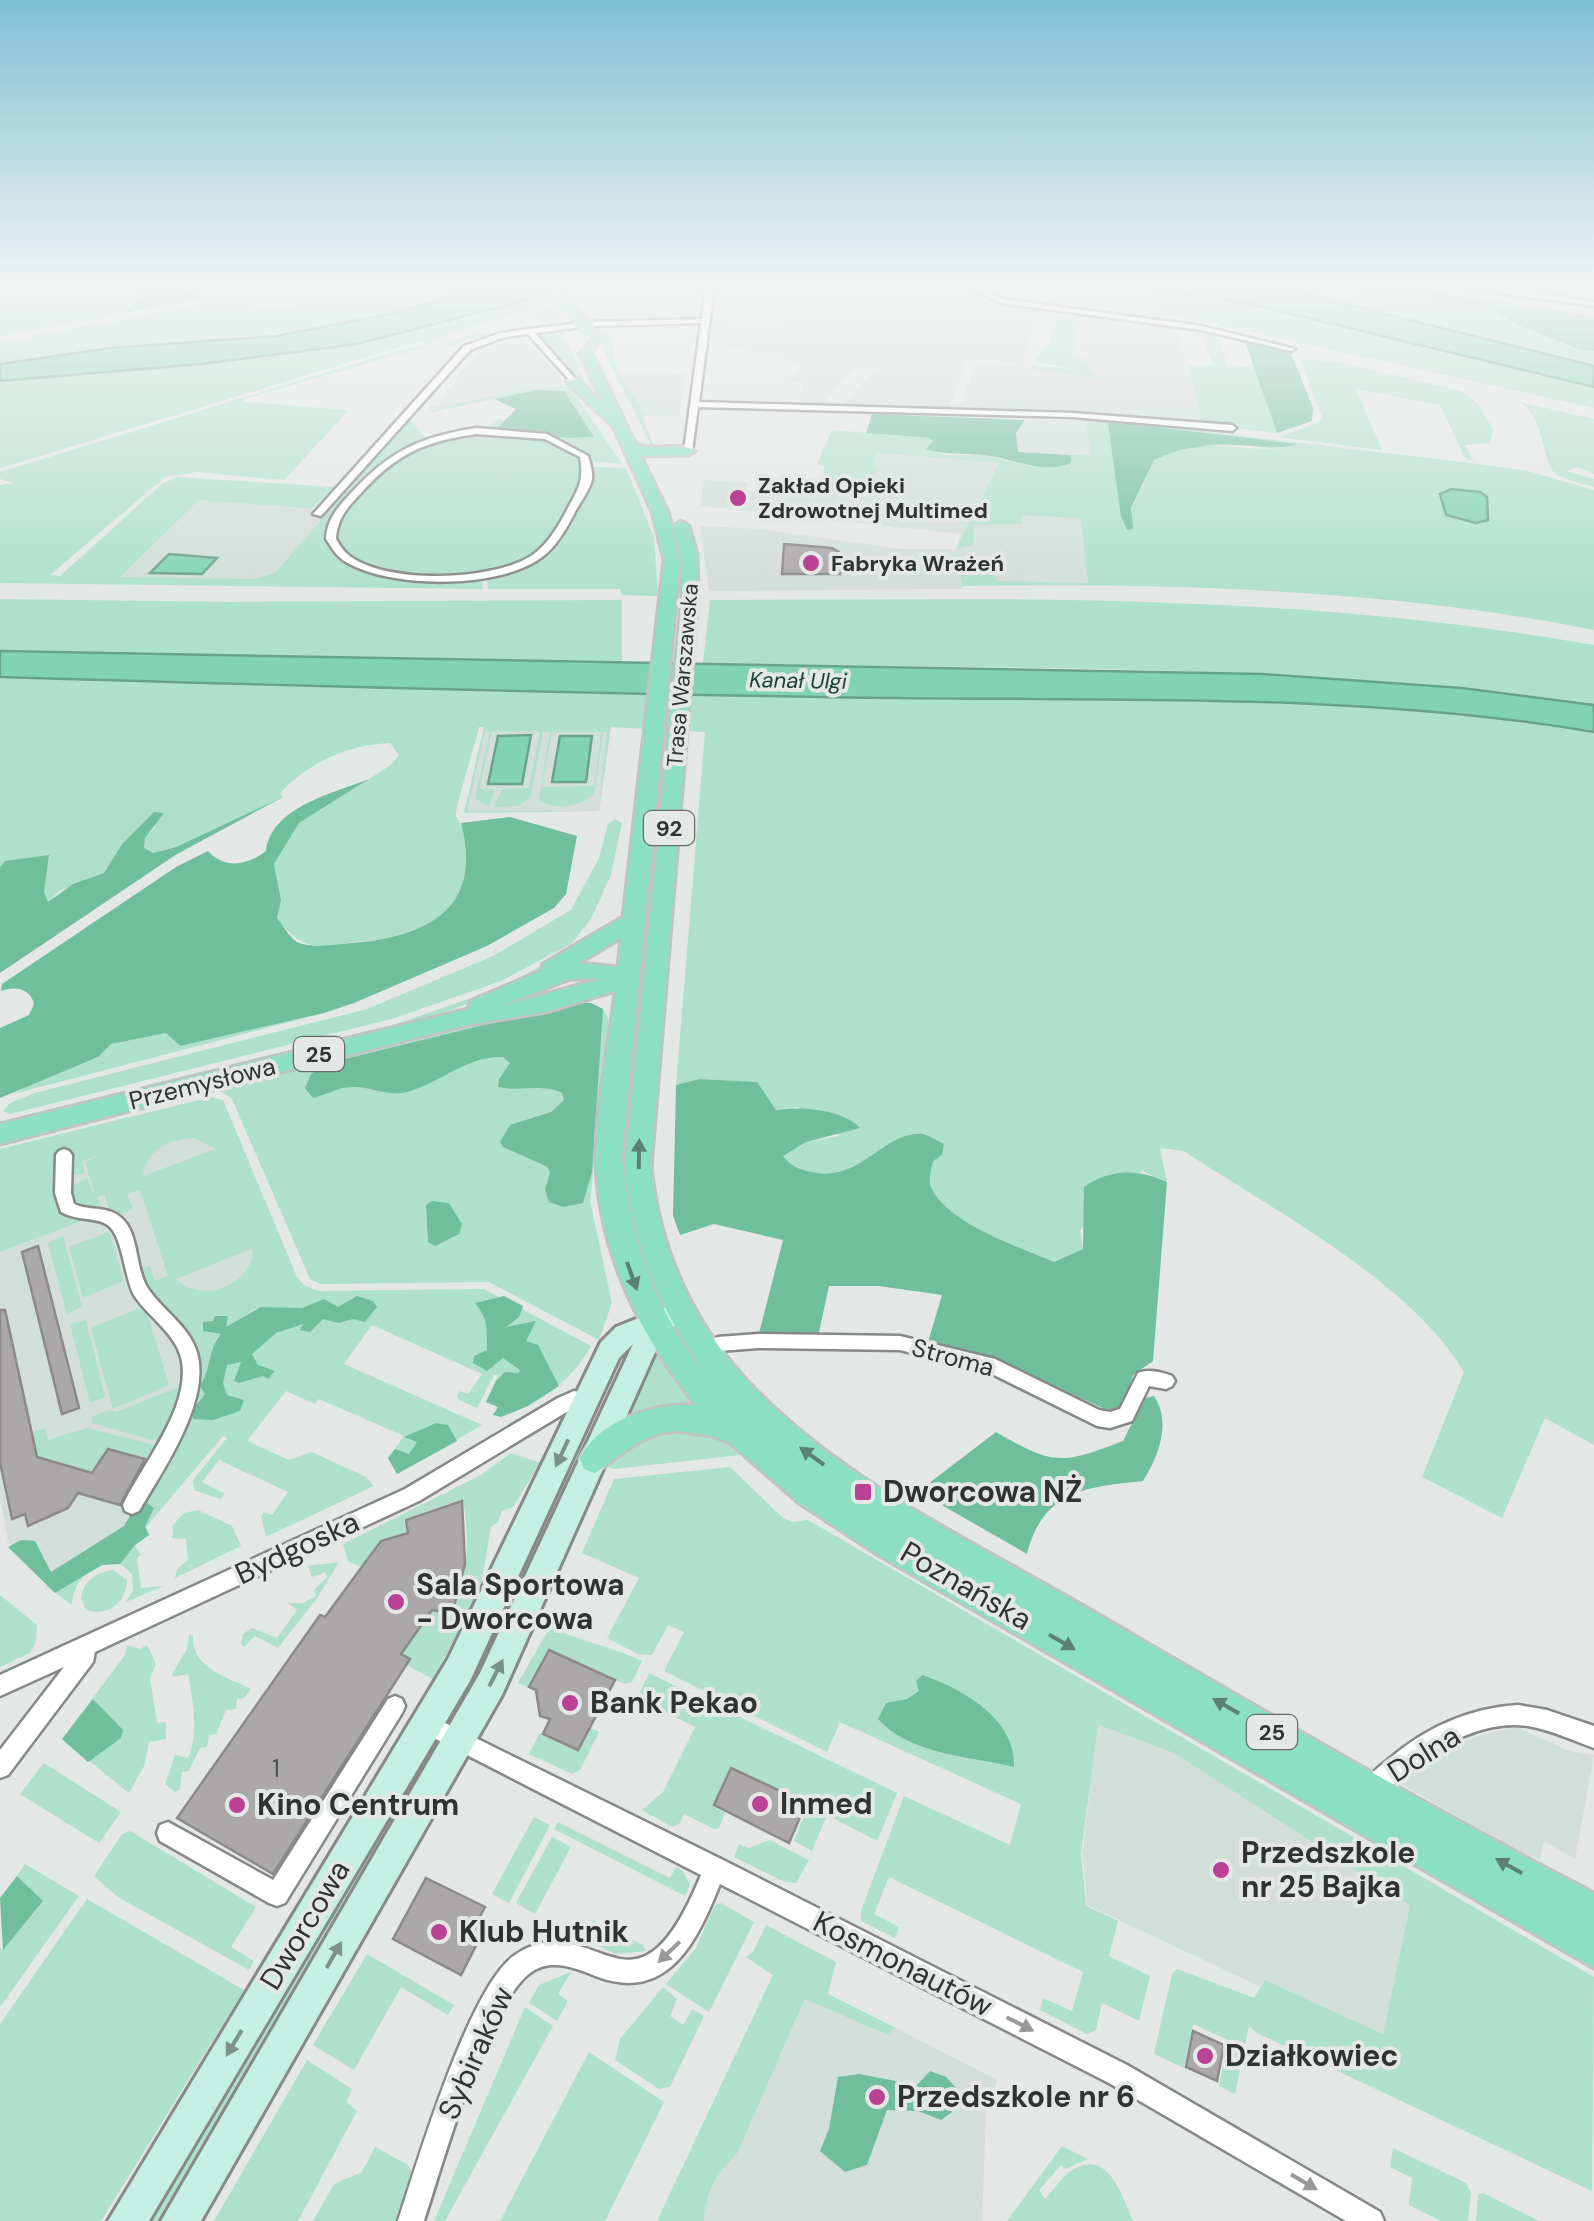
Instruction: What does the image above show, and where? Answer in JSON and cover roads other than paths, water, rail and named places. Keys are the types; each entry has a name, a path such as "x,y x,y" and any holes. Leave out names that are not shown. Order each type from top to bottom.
{"main road":[{"path":"581,391 606,420 621,428"},
{"name":"Trasa Warszawska","path":"607,391 621,428 640,451"},
{"name":"Trasa Warszawska","path":"612,391 687,545 691,576 678,618 665,749 654,978"},
{"path":"640,451 688,451"},
{"name":"Trasa Warszawska","path":"622,1019 633,921 665,749"},
{"name":"25","path":"532,982 633,921"},
{"name":"Przemysłowa","path":"462,1018 532,982 584,970 627,978 654,978"},
{"path":"568,996 627,978"},
{"name":"Poznańska","path":"654,978 640,1124 639,1180 648,1236 668,1318 695,1383 742,1435 784,1472 877,1534 1594,1949"},
{"path":"568,996 606,1001 622,1019"},
{"name":"Przemysłowa","path":"0,1134 462,1018 482,1017 568,996"},
{"name":"Poznańska","path":"622,1019 610,1126 610,1193 629,1271 668,1318 705,1349 777,1428 870,1497 1372,1790 1594,1913"},
{"path":"595,1458 625,1432 660,1418 715,1422 742,1435"}],"street":[{"path":"318,514 429,391"},
{"path":"688,451 696,391"},
{"path":"694,404 1092,416 1219,430 1232,428"},
{"path":"476,431 510,432 546,437 584,456 588,470 584,484 546,548 521,565 454,577 402,576 352,562 331,539 338,512 378,468 405,448 428,440 476,431"},
{"path":"64,1154 67,1208 78,1215 109,1217 120,1227 137,1284 190,1356 190,1380 172,1436 132,1505"},
{"name":"Dworcowa","path":"128,2221 426,1724 490,1609 610,1350 624,1335 668,1318"},
{"name":"Dworcowa","path":"180,2221 460,1740 517,1633 595,1458 668,1318"},
{"name":"Stroma","path":"705,1349 718,1344 758,1342 900,1343 988,1364 1110,1420 1126,1415 1144,1378 1166,1382"},
{"name":"Bydgoska","path":"0,1686 412,1495 564,1404 574,1400 586,1402"},
{"path":"0,1767 86,1654 84,1648"},
{"path":"168,1833 277,1895 395,1706"},
{"name":"Dolna","path":"1372,1790 1394,1766 1440,1736 1485,1720 1518,1715 1594,1737"},
{"name":"Kosmonautów","path":"426,1724 1118,2074 1370,2221"},
{"name":"Sybiraków","path":"411,2221 477,2037 518,1966 550,1950 562,1951 616,1973 650,1969 681,1940 716,1868"}],"water":[{"path":"1451,489 1480,492 1487,497 1488,520 1476,523 1446,515 1440,494"},
{"path":"169,554 217,558 202,574 150,573"},
{"name":"Kanał Ulgi","path":"0,651 1263,674 1462,688 1594,705 1594,732 1421,711 1247,701 674,694 0,677"},
{"path":"531,735 522,784 488,784 498,736"},
{"path":"560,736 592,736 586,782 552,782"}],"place":[{"name":"Zakład Opieki Zdrowotnej Multimed","path":"738,498"},
{"name":"Fabryka Wrażeń","path":"811,563"},
{"name":"Dworcowa NŻ","path":"863,1492"},
{"name":"Sala Sportowa - Dworcowa","path":"396,1602"},
{"name":"Bank Pekao","path":"570,1703"},
{"name":"Inmed","path":"760,1804"},
{"name":"Kino Centrum","path":"237,1805"},
{"name":"Przedszkole nr 25 Bajka","path":"1221,1870"},
{"name":"Klub Hutnik","path":"439,1932"},
{"name":"Działkowiec","path":"1205,2056"},
{"name":"Przedszkole nr 6","path":"877,2097"}]}
